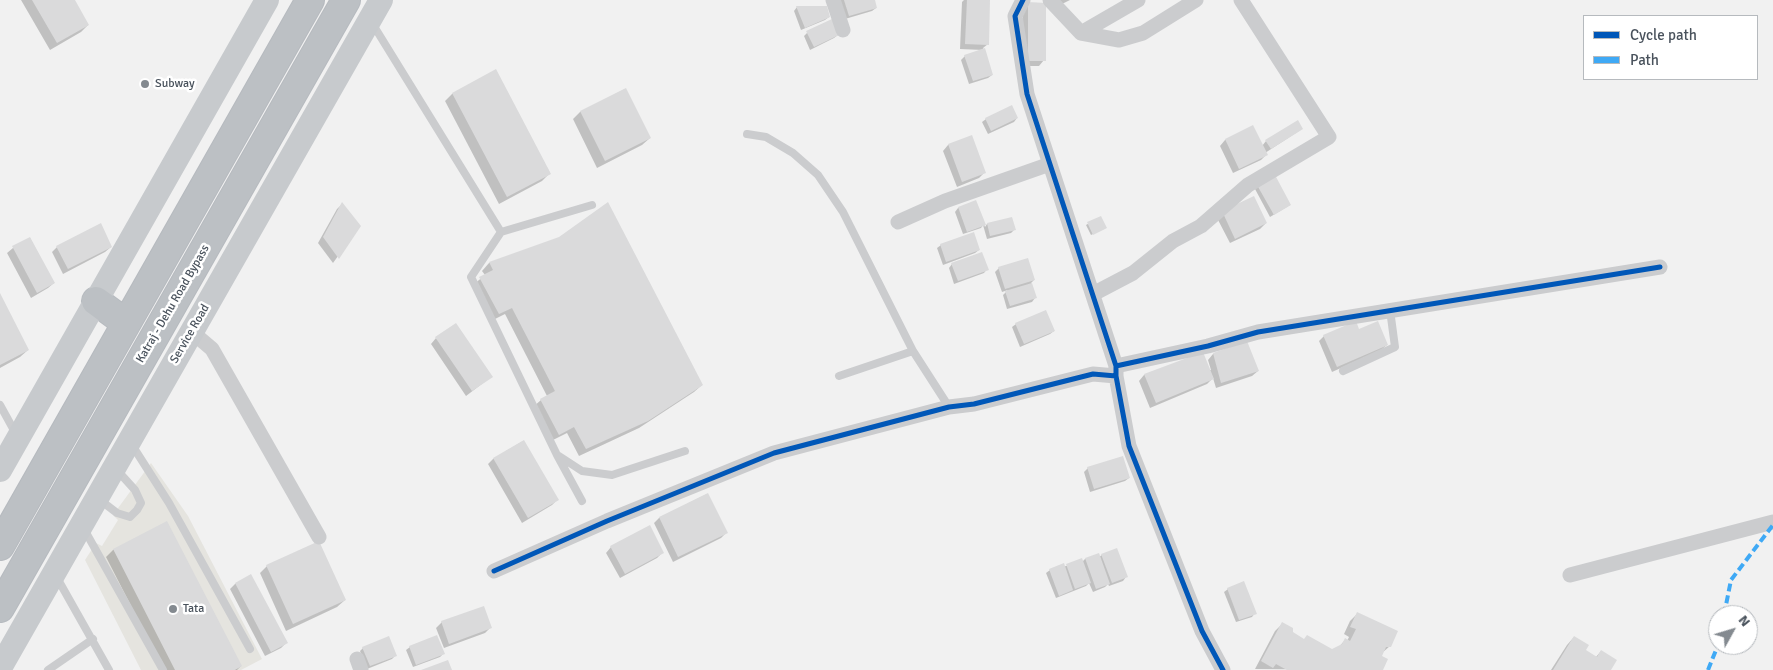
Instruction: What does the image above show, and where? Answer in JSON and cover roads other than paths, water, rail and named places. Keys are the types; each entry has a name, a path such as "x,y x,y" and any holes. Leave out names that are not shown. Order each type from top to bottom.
{"highway":[{"path":"0,546 310,0"},
{"name":"Katraj - Dehu Road Bypass","path":"0,608 346,0"},
{"path":"96,301 126,323"}],"main road":[{"path":"0,470 267,0"},
{"name":"Service Road","path":"0,668 376,10"}],"street":[{"path":"833,0 843,30"},
{"path":"1023,0 1015,16 1027,94 1093,294 1116,371 1129,446 1202,631 1223,670"},
{"path":"1050,0 1081,33 1119,40 1143,33 1196,0"},
{"path":"1081,33 1138,0"},
{"path":"1093,294 1133,273 1173,241 1201,226 1248,185 1329,137 1241,0"},
{"path":"898,222 945,201 1050,164"},
{"path":"494,571 607,521 774,453 949,407 974,404 1093,374 1116,371 1258,332 1660,267"},
{"path":"192,332 212,349 319,536"},
{"path":"1570,575 1773,522"}],"lane":[{"path":"376,10 501,232"},
{"path":"747,134 766,137 786,149 818,175 843,212 913,351 949,407"},
{"path":"582,501 557,455 471,277 501,232 592,205"},
{"path":"1343,371 1395,347 1390,310"},
{"path":"839,376 913,351"},
{"path":"0,405 18,438"},
{"path":"130,441 169,503 250,649"},
{"path":"557,455 582,471 612,475 684,451"},
{"path":"97,498 116,513 130,517 137,510 141,502 135,490 114,468"},
{"path":"82,525 163,670"},
{"path":"54,573 109,670"},
{"path":"48,670 92,639"}],"place":[{"name":"Subway","path":"145,84"},
{"name":"Tata","path":"173,609"}]}
